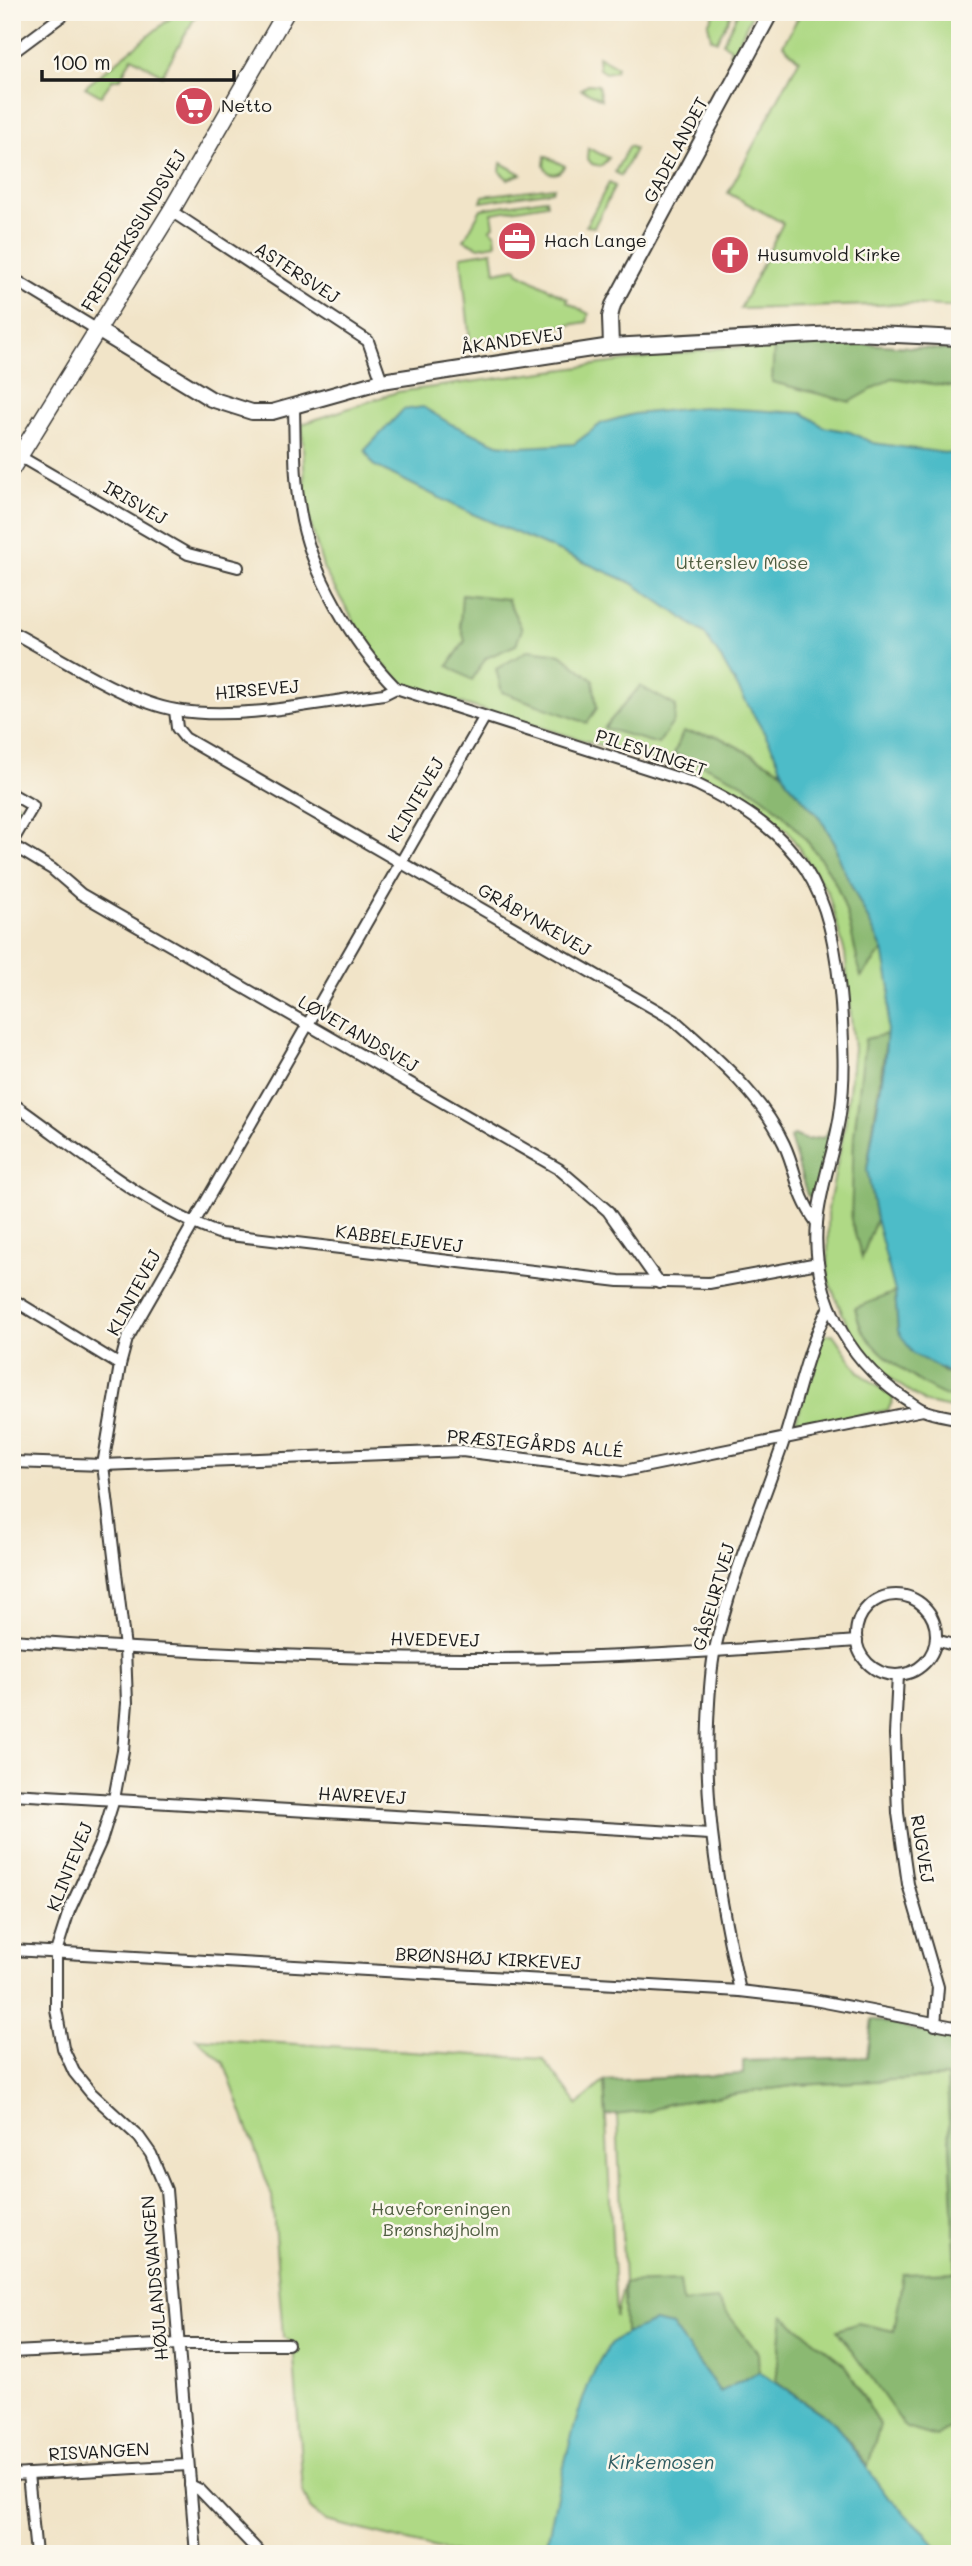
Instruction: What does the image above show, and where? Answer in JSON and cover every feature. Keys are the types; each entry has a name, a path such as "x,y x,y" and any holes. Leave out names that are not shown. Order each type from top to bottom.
{"main road":[{"name":"FREDERIKSSUNDSVEJ","path":"15,459 171,211 286,12"}],"street":[{"path":"12,53 66,12"},
{"name":"GADELANDET","path":"611,346 610,317 613,306 771,12"},
{"name":"ASTERSVEJ","path":"171,211 368,341 382,381"},
{"path":"12,278 96,329"},
{"name":"ÅKANDEVEJ","path":"96,329 211,399 252,412 294,408 347,389 382,381 611,346 854,333 960,338"},
{"name":"PILESVINGET","path":"294,408 300,512 308,543 348,627 373,666 396,688 696,784 734,802 764,823 808,871 832,926 845,1067 840,1114 817,1223 818,1263 829,1307 840,1331 866,1366 888,1386 923,1410 960,1419"},
{"name":"IRISVEJ","path":"15,459 188,554 238,567"},
{"name":"HIRSEVEJ","path":"12,632 134,696 175,710 229,713 384,694 396,688"},
{"name":"GRÅBYNKEVEJ","path":"175,710 177,728 185,738 683,1028 720,1060 749,1094 784,1143 802,1202 817,1223"},
{"name":"KLINTEVEJ","path":"56,1952 69,1911 101,1841 114,1799 125,1734 125,1648 103,1465 127,1339 484,718"},
{"name":"LØVETANDSVEJ","path":"12,794 33,806 12,843 52,869 81,894 559,1169 608,1211 659,1283"},
{"name":"KABBELEJEVEJ","path":"12,1103 151,1202 192,1224 254,1240 619,1281 659,1283 736,1280 818,1263"},
{"path":"12,1299 120,1365"},
{"name":"GÅSEURTVEJ","path":"740,1991 719,1899 710,1834 706,1764 714,1651 817,1329 829,1307"},
{"name":"PRÆSTEGÅRDS ALLÉ","path":"12,1462 103,1465 462,1451 624,1471 923,1410"},
{"path":"889,1595 904,1595 918,1601 929,1611 935,1625 936,1640 923,1664 912,1672 898,1675 884,1673 871,1666 862,1655 857,1641 857,1626 863,1612 874,1601 889,1595"},
{"name":"HVEDEVEJ","path":"12,1640 125,1648 462,1659 714,1651 857,1641"},
{"path":"936,1640 960,1647"},
{"name":"RUGVEJ","path":"898,1675 895,1734 898,1813 908,1884 938,1987 935,2025"},
{"name":"HAVREVEJ","path":"12,1794 710,1834"},
{"name":"BRØNSHØJ KIRKEVEJ","path":"12,1950 740,1991 809,1999 960,2028"},
{"name":"HØJLANDSVANGEN","path":"56,1952 56,2009 69,2063 91,2093 139,2137 151,2154 166,2190 196,2554"},
{"path":"12,2352 179,2344 288,2344"},
{"name":"RISVANGEN","path":"12,2475 188,2465"},
{"path":"27,2474 36,2554"},
{"path":"190,2485 200,2490 261,2554"}],"green space":[{"path":"178,12 198,12 162,75 132,57 120,79 113,79 101,96 85,87"},
{"path":"715,12 732,12 717,41 711,38 708,24"},
{"path":"738,12 753,12 732,56 729,54 731,48 723,43"},
{"path":"801,12 960,12 960,307 908,304 740,309 783,223 728,193 799,60 783,45"},
{"path":"598,56 617,67 615,71 605,73 599,69"},
{"path":"588,84 598,85 601,99 581,89"},
{"path":"629,146 635,149 621,176 615,172"},
{"path":"588,148 609,158 601,166 592,164 587,158"},
{"path":"545,156 565,166 558,173 548,172 544,166"},
{"path":"501,163 521,174 508,179 500,172"},
{"path":"609,183 615,186 594,227 586,226"},
{"path":"554,187 552,191 481,202 483,196"},
{"path":"546,199 547,204 492,213 494,226 490,229 495,233 496,244 479,247 464,240 481,209"},
{"path":"492,251 495,272 517,268 518,272 568,299 567,302 589,314 587,322 470,341 461,256"},
{"name":"Utterslev Mose","path":"855,343 960,351 960,1410 927,1403 892,1380 856,1345 828,1280 828,1209 845,1125 854,1049 845,953 828,893 787,830 733,794 675,768 407,687 375,657 324,570 306,509 302,424 397,392 720,348"},
{"path":"856,343 960,351 960,388 892,378 850,402 772,382 774,346"},
{"path":"462,594 507,599 522,629 516,645 486,658 472,680 448,666 465,641 460,624"},
{"path":"529,650 561,654 593,680 597,708 587,723 502,692 496,669"},
{"path":"640,686 676,706 674,721 658,744 604,728"},
{"path":"683,732 717,736 783,771 787,781 820,818 835,843 839,860 883,950 861,977 849,922 838,889 814,850 779,811 756,792 726,775 674,754"},
{"path":"12,800 26,808 12,831"},
{"path":"887,1034 867,1168 876,1219 862,1258 851,1220 854,1136 865,1039"},
{"path":"832,1124 818,1195 813,1198 807,1195 790,1138 794,1135 806,1140 825,1137"},
{"path":"895,1292 898,1331 944,1373 960,1379 960,1400 948,1397 920,1382 892,1362 862,1330 855,1308"},
{"path":"833,1334 860,1373 894,1398 888,1410 793,1429 823,1335"},
{"path":"872,2019 960,2041 960,2421 936,2437 906,2428 837,2330 858,2323 894,2331 903,2274 956,2272 947,2077 799,2085 667,2104 650,2111 606,2116 604,2081 743,2074 743,2061 867,2057"},
{"name":"Haveforeningen Brønshøjholm","path":"196,2038 543,2059 578,2105 604,2081 616,2317 624,2283 617,2114 650,2111 667,2104 799,2085 947,2077 956,2272 960,2272 960,2554 461,2554 326,2521 312,2510 303,2493 293,2343 283,2337 272,2196 224,2063"},
{"path":"680,2281 683,2303 717,2300 758,2353 759,2372 720,2392 672,2326 654,2322 625,2335 624,2283"},
{"path":"783,2315 844,2364 880,2425 868,2466 834,2422 776,2382"}],"water":[{"path":"423,407 451,424 498,444 522,447 574,444 602,423 634,414 702,407 803,413 824,427 850,432 873,443 960,455 960,1379 913,1354 898,1331 895,1292 876,1219 867,1169 884,1067 890,988 883,950 839,860 835,843 820,818 787,781 770,743 704,633 632,583 468,512 373,465 365,450 403,410"},
{"name":"Kirkemosen","path":"654,2322 672,2326 720,2392 759,2372 834,2422 887,2496 926,2533 941,2554 545,2554 570,2444 589,2384 600,2361 615,2340"}],"place":[{"name":"Netto","path":"194,106"},
{"name":"Hach Lange","path":"517,241"},
{"name":"Husumvold Kirke","path":"730,255"}]}
